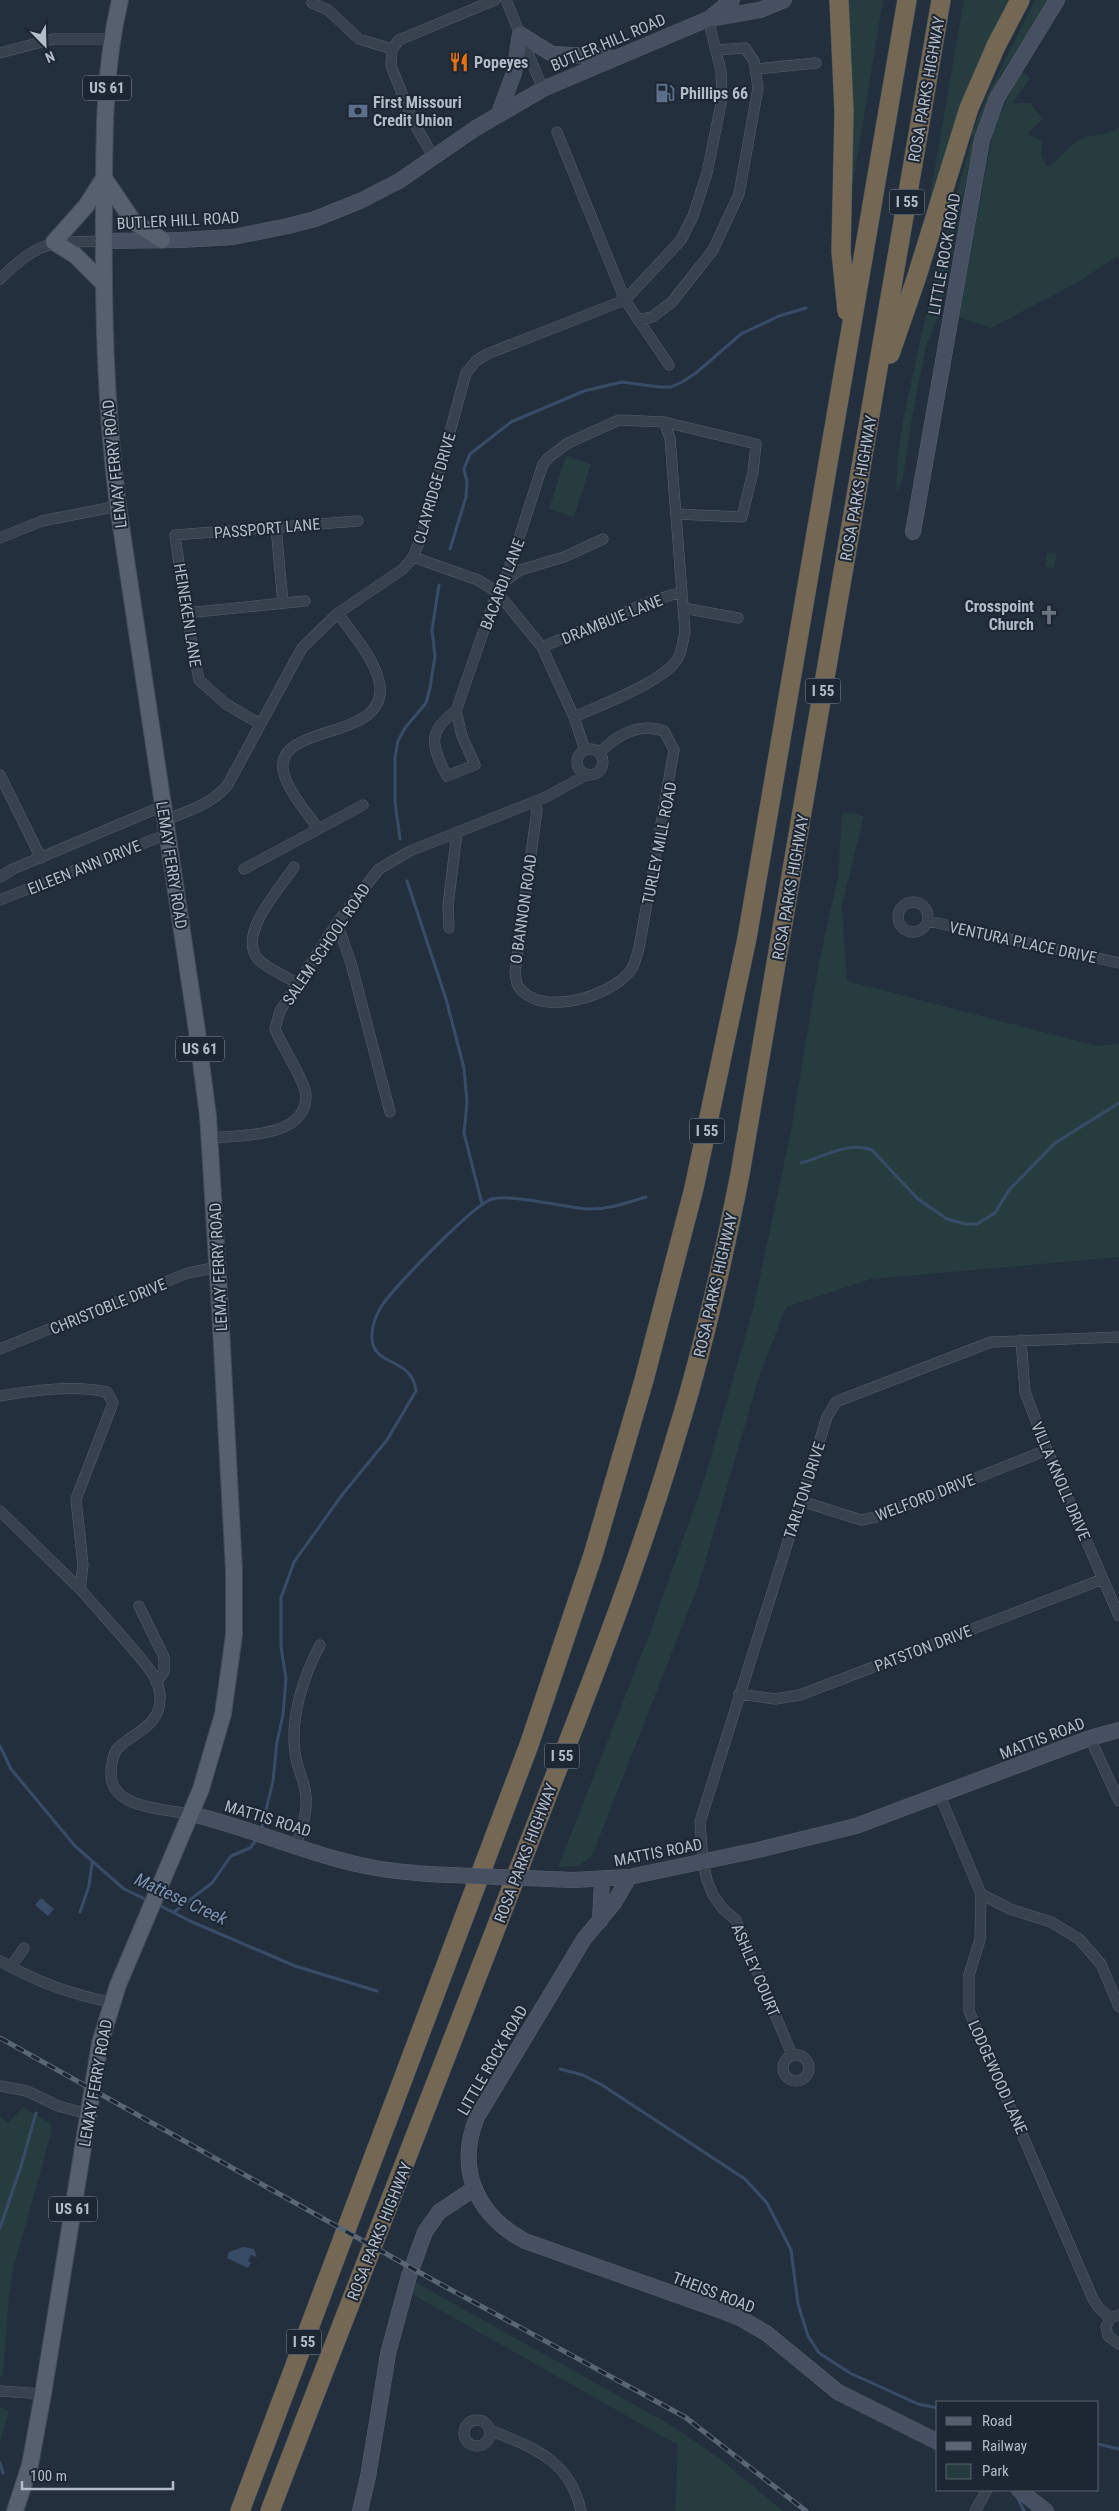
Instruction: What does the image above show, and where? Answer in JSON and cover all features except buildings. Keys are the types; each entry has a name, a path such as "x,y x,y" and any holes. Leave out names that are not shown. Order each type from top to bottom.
{"highway":[{"path":"825,0 834,7 839,8 844,111 842,252 850,335"},
{"name":"ROSA PARKS HIGHWAY","path":"259,2462 529,1746 593,1555 644,1380 694,1188 729,1028 756,885 907,0"},
{"name":"ROSA PARKS HIGHWAY","path":"270,2511 603,1649 645,1535 679,1430 710,1315 740,1174 941,0"},
{"path":"872,405 916,280 969,108 996,46 1020,0"},
{"path":"230,2511 259,2462"},
{"name":"I 55","path":"240,2511 259,2462"}],"main road":[{"name":"LEMAY FERRY ROAD","path":"15,2511 30,2465 43,2394 100,2043 111,2002 191,1814 215,1746 223,1714 234,1635 234,1571 210,1138 196,1024 118,506 110,446 104,364 104,130 112,39 120,0"},
{"name":"BUTLER HILL ROAD","path":"103,241 233,237 316,218 379,192 434,158 499,113 543,89 708,18 732,0"},
{"name":"BUTLER HILL ROAD","path":"708,18 760,10 784,0"},
{"name":"LITTLE ROCK ROAD","path":"913,532 982,140 997,98 1057,0"},
{"path":"499,113 514,73 520,34 552,54 574,57 615,58"},
{"path":"104,284 76,255 54,242 81,212 104,178 124,211 133,221 162,240"},
{"name":"MATTIS ROAD","path":"191,1814 241,1827 370,1867 426,1874 602,1880 629,1877 822,1836 940,1796 1090,1738 1119,1730"},
{"name":"LITTLE ROCK ROAD","path":"475,2188 468,2163 468,2152 477,2117 584,1939 600,1921 629,1877"},
{"path":"600,1921 602,1880"},
{"path":"360,2511 368,2477 388,2354 415,2259 425,2232 439,2212 475,2188"},
{"name":"THEISS ROAD","path":"475,2188 491,2216 510,2233 545,2249 740,2318 779,2343 838,2392 936,2441"},
{"path":"1022,2492 1046,2511"}],"street":[{"path":"434,158 414,123 391,66 392,50 399,40 495,0"},
{"path":"506,0 543,89"},
{"path":"312,4 328,10 359,39 392,50"},
{"name":"CLAYRIDGE DRIVE","path":"165,820 209,803 218,796 227,786 302,648 338,613 389,580 413,557 421,538 466,373 476,361 487,354 625,300 680,240 693,216 711,161 722,99 721,70 708,18"},
{"path":"0,53 53,39 112,39"},
{"path":"638,320 652,317 672,302 713,250 739,194 758,88 756,69 754,60 745,48 716,50"},
{"path":"756,69 816,63"},
{"path":"557,132 625,300 669,365"},
{"name":"BUTLER HILL ROAD","path":"0,279 20,260 54,242 103,241"},
{"name":"BACARDI LANE","path":"456,711 446,718 436,732 433,744 447,776 475,765 462,736 456,711 497,592 505,581 543,464 568,443 620,420 664,422"},
{"path":"664,422 756,444 753,472 742,518 676,514"},
{"path":"574,717 643,685 671,668 678,658 685,632 670,438 664,422"},
{"path":"0,538 42,521 118,506"},
{"name":"PASSPORT LANE","path":"175,535 358,521"},
{"path":"276,527 283,603"},
{"name":"HEINEKEN LANE","path":"175,535 186,613 199,680 226,704 260,724"},
{"path":"505,581 520,570 564,557 602,539"},
{"path":"413,557 478,580 497,592 542,647 574,717 585,750"},
{"name":"DRAMBUIE LANE","path":"542,647 651,601 682,592"},
{"path":"186,613 305,601"},
{"path":"683,608 738,618"},
{"path":"318,829 293,792 284,773 284,764 289,750 300,741 361,719 374,707 380,694 377,673 338,613"},
{"name":"TURLEY MILL ROAD","path":"599,753 610,742 640,728 650,726 664,731 674,750 672,774 639,948"},
{"path":"594,749 599,753 603,762 600,770 592,775 580,771 576,763 578,755 585,750 594,749"},
{"name":"SALEM SCHOOL ROAD","path":"210,1138 274,1132 290,1124 303,1111 306,1095 303,1086 275,1029 280,1011 337,923 379,869 402,855 534,802 586,774"},
{"path":"0,775 41,858"},
{"name":"O BANNON ROAD","path":"534,802 536,810 515,972 518,986 536,1000 576,1001 616,985 632,969 639,948"},
{"path":"244,869 363,805"},
{"name":"EILEEN ANN DRIVE","path":"0,877 13,869 41,858 165,820"},
{"name":"EILEEN ANN DRIVE","path":"0,900 165,820"},
{"path":"449,928 448,905 457,832"},
{"path":"294,868 254,927 250,944 259,960 298,984"},
{"name":"VENTURA PLACE DRIVE","path":"928,920 1119,963"},
{"path":"337,923 351,962 390,1112"},
{"name":"CHRISTOBLE DRIVE","path":"0,1349 188,1273 218,1267"},
{"name":"TARLTON DRIVE","path":"703,1862 700,1822 827,1417 836,1402 991,1342 1119,1337"},
{"name":"VILLA KNOLL DRIVE","path":"1022,1340 1024,1392 1119,1616"},
{"path":"0,1396 29,1391 92,1389 107,1392 111,1396 113,1403 76,1499 83,1565 80,1589"},
{"name":"WELFORD DRIVE","path":"800,1501 861,1520 877,1517 1047,1450"},
{"path":"0,1511 80,1589 153,1674 160,1693 159,1704 151,1724 117,1749 111,1767 111,1779 123,1798 137,1804 191,1814"},
{"name":"PATSTON DRIVE","path":"739,1694 775,1700 800,1695 1103,1579"},
{"path":"139,1606 164,1657 164,1672 156,1682"},
{"path":"296,1845 306,1813 306,1798 297,1764 294,1735 299,1704 309,1668 320,1645"},
{"path":"1090,1738 1119,1801"},
{"name":"LODGEWOOD LANE","path":"940,1796 981,1894 980,1940 969,1975 969,2011 1093,2299 1099,2308 1115,2316 1106,2332 1111,2340 1119,2344"},
{"name":"ASHLEY COURT","path":"703,1862 713,1895 723,1909 736,1920 792,2055"},
{"path":"981,1894 1010,1909 1051,1922 1079,1939 1100,1964 1119,2007"},
{"path":"11,1967 24,1948"},
{"path":"0,1961 52,1987 86,1998 111,2002"},
{"path":"0,2086 27,2091 58,2106 88,2114"},
{"path":"0,2391 43,2394"},
{"path":"490,2430 536,2449 558,2465 575,2489 581,2511"},
{"path":"975,2511 986,2491"}],"green space":[{"path":"846,0 883,0 850,201"},
{"path":"964,0 1010,0 931,209 928,208"},
{"path":"1035,0 1050,0 1002,72 982,115 968,170 947,285 938,317 926,346 912,417 903,478 897,492 898,458 906,409 922,332 973,136 971,135 986,98"},
{"path":"1021,71 1030,78 1013,103 1030,103 1043,119 1027,133 1042,142 1041,156 1047,167 1081,139 1106,134 1119,127 1119,258 1116,257 1078,282 991,328 958,317 994,127"},
{"path":"566,456 591,464 574,517 549,509"},
{"path":"1047,553 1057,554 1054,568 1045,567"},
{"path":"851,813 864,816 842,905 847,981 1097,1046 1119,1044 1119,1257 871,1279 786,1307 759,1377 698,1586 592,1856 578,1866 558,1867 650,1633 704,1480 754,1305 791,1131 819,963 838,876 842,814"},
{"path":"23,2107 51,2124 50,2137 14,2266 9,2296 3,2375 0,2378 0,2117 8,2123"},
{"path":"415,2282 674,2427 720,2459 783,2511 675,2511 678,2445 412,2294"},
{"path":"0,2407 9,2411 0,2442"}],"water":[{"path":"41,1898 54,1909 48,1916 35,1905"},
{"path":"243,2247 254,2249 257,2257 251,2255 248,2261 251,2263 248,2268 227,2258 229,2252"}],"waterway":[{"path":"450,549 466,497 467,482 464,469 470,454 511,422 584,391 622,382 671,387 696,373 741,334 779,316 806,308"},
{"path":"400,839 395,802 395,757 398,741 405,728 426,703 430,688 435,656 432,630 439,585"},
{"path":"407,881 446,999 464,1068 467,1102 464,1133 482,1204"},
{"path":"801,1163 854,1147 872,1150 918,1199 947,1219 965,1224 977,1224 995,1213 1009,1190 1055,1143 1119,1103"},
{"path":"261,1831 273,1781 277,1742 283,1715 286,1678 281,1647 281,1598 294,1562 342,1495 387,1440 416,1391 413,1380 408,1372 380,1355 375,1349 372,1331 381,1307 400,1283 434,1248 469,1215 492,1199 511,1198 594,1209 616,1206 646,1197"},
{"name":"Mattese Creek","path":"0,1746 11,1769 75,1846 124,1889 149,1901"},
{"path":"174,1912 212,1883 231,1856 250,1848 257,1839"},
{"path":"80,1912 89,1886 92,1862"},
{"name":"Mattese Creek","path":"157,1904 190,1921 295,1966 377,1991"},
{"path":"560,2069 583,2075 602,2085 745,2179 767,2203 791,2250 798,2304 808,2336 819,2353 850,2373 918,2404 936,2408"},
{"path":"0,2228 21,2166 36,2113"},
{"path":"1099,2444 1119,2449"},
{"path":"0,2463 3,2473"},
{"path":"1019,2496 1018,2499 1024,2511"}],"railway":[{"path":"0,2038 433,2280 685,2417 806,2511"}],"place":[{"name":"Popeyes","path":"459,62"},
{"name":"Phillips 66","path":"665,93"},
{"name":"First Missouri Credit Union","path":"358,111"},
{"name":"Crosspoint Church","path":"1049,615"}]}
